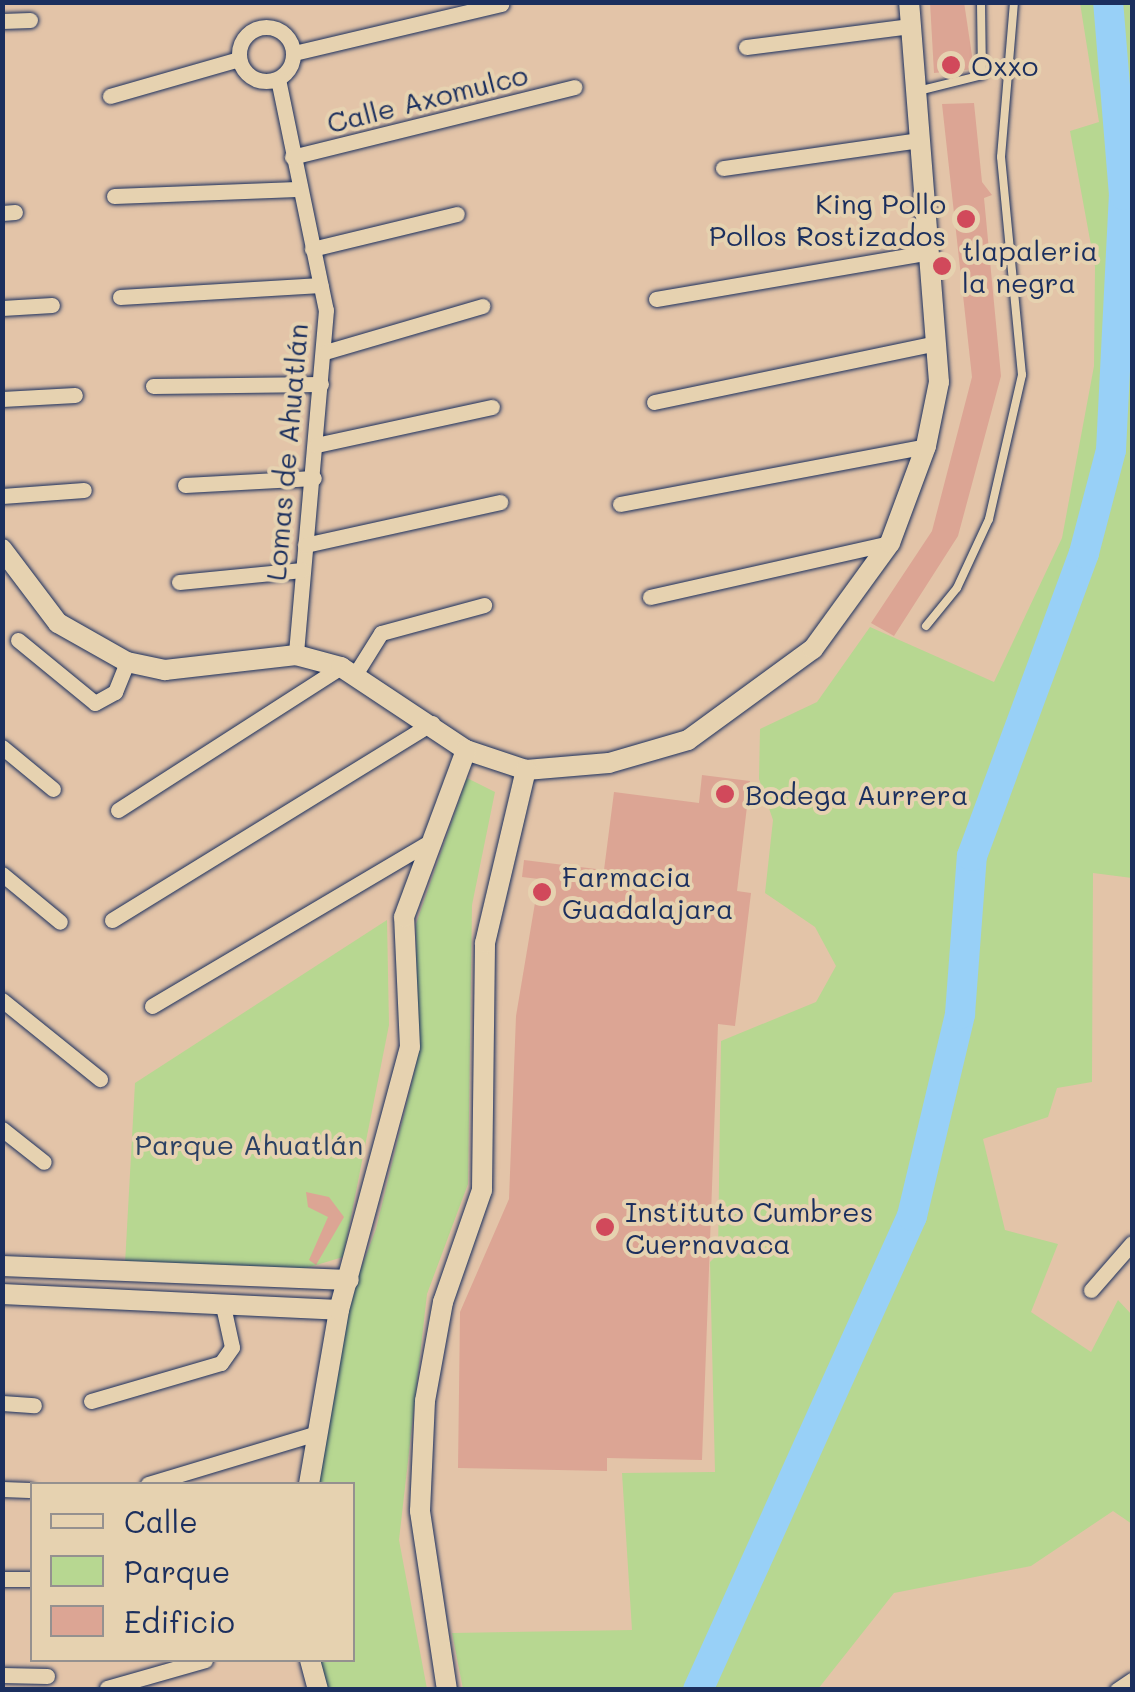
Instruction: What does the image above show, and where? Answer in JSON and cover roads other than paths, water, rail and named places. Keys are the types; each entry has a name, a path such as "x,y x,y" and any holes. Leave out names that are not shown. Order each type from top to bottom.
{"street":[{"path":"2,549 58,623 127,662 164,670 296,655 349,670 432,723 466,750 526,770 609,763 688,740 789,673 890,543 926,446 936,343 909,2"},
{"path":"294,53 290,38 263,26 240,44 239,59 262,82 278,79 294,53 501,4"},
{"path":"2,21 30,20"},
{"path":"746,47 911,26"},
{"path":"110,96 239,59"},
{"name":"Lomas de Ahuatlán","path":"278,79 297,189 321,285 325,352 296,655"},
{"name":"Calle Axomulco","path":"292,157 574,87"},
{"path":"723,168 919,140"},
{"path":"114,196 297,189"},
{"path":"312,250 456,214"},
{"path":"656,299 930,252"},
{"path":"120,297 321,285"},
{"path":"2,308 52,305"},
{"path":"325,352 482,306"},
{"path":"654,402 936,343"},
{"path":"152,386 321,384"},
{"path":"2,399 74,395"},
{"path":"316,445 492,407"},
{"path":"620,504 926,446"},
{"path":"185,486 314,478"},
{"path":"2,496 84,490"},
{"path":"304,545 500,502"},
{"path":"650,597 890,543"},
{"path":"179,582 302,570"},
{"path":"118,810 349,670 381,632 484,605"},
{"path":"18,640 95,704 116,692 127,662"},
{"path":"112,920 432,723"},
{"path":"2,747 52,789"},
{"path":"309,1482 314,1434 339,1310 410,1047 404,917 424,845 466,750"},
{"path":"448,1690 420,1511 425,1401 443,1302 482,1190 485,943 526,770"},
{"path":"152,1006 424,845"},
{"path":"2,874 60,922"},
{"path":"2,1000 100,1079"},
{"path":"2,1129 44,1162"},
{"path":"1091,1290 1132,1243"},
{"path":"2,1266 349,1280"},
{"path":"2,1294 339,1310"},
{"path":"91,1401 221,1363 232,1347 223,1306"},
{"path":"2,1403 34,1405"},
{"path":"155,1482 314,1434"},
{"path":"2,1489 29,1490"},
{"path":"2,1579 30,1580"},
{"path":"107,1688 198,1662"},
{"path":"311,1662 318,1690"},
{"path":"2,1674 47,1676"},
{"path":"1117,1690 1132,1680"}],"lane":[{"path":"914,92 950,90 982,74 982,2"},
{"path":"926,626 957,588 989,519 1022,375 1002,157 1014,2"}],"waterway":[{"path":"698,1690 912,1216 960,1014 972,856 1084,553 1111,450 1124,195 1108,2"}],"place":[{"name":"Oxxo","path":"951,65"},
{"name":"King Pollo Pollos Rostizados","path":"966,219"},
{"name":"tlapaleria la negra","path":"942,266"},
{"name":"Bodega Aurrera","path":"725,794"},
{"name":"Farmacia Guadalajara","path":"542,892"},
{"name":"Instituto Cumbres Cuernavaca","path":"605,1227"}],"park label":[{"name":"Parque Ahuatlán","path":"249,1144"}]}
